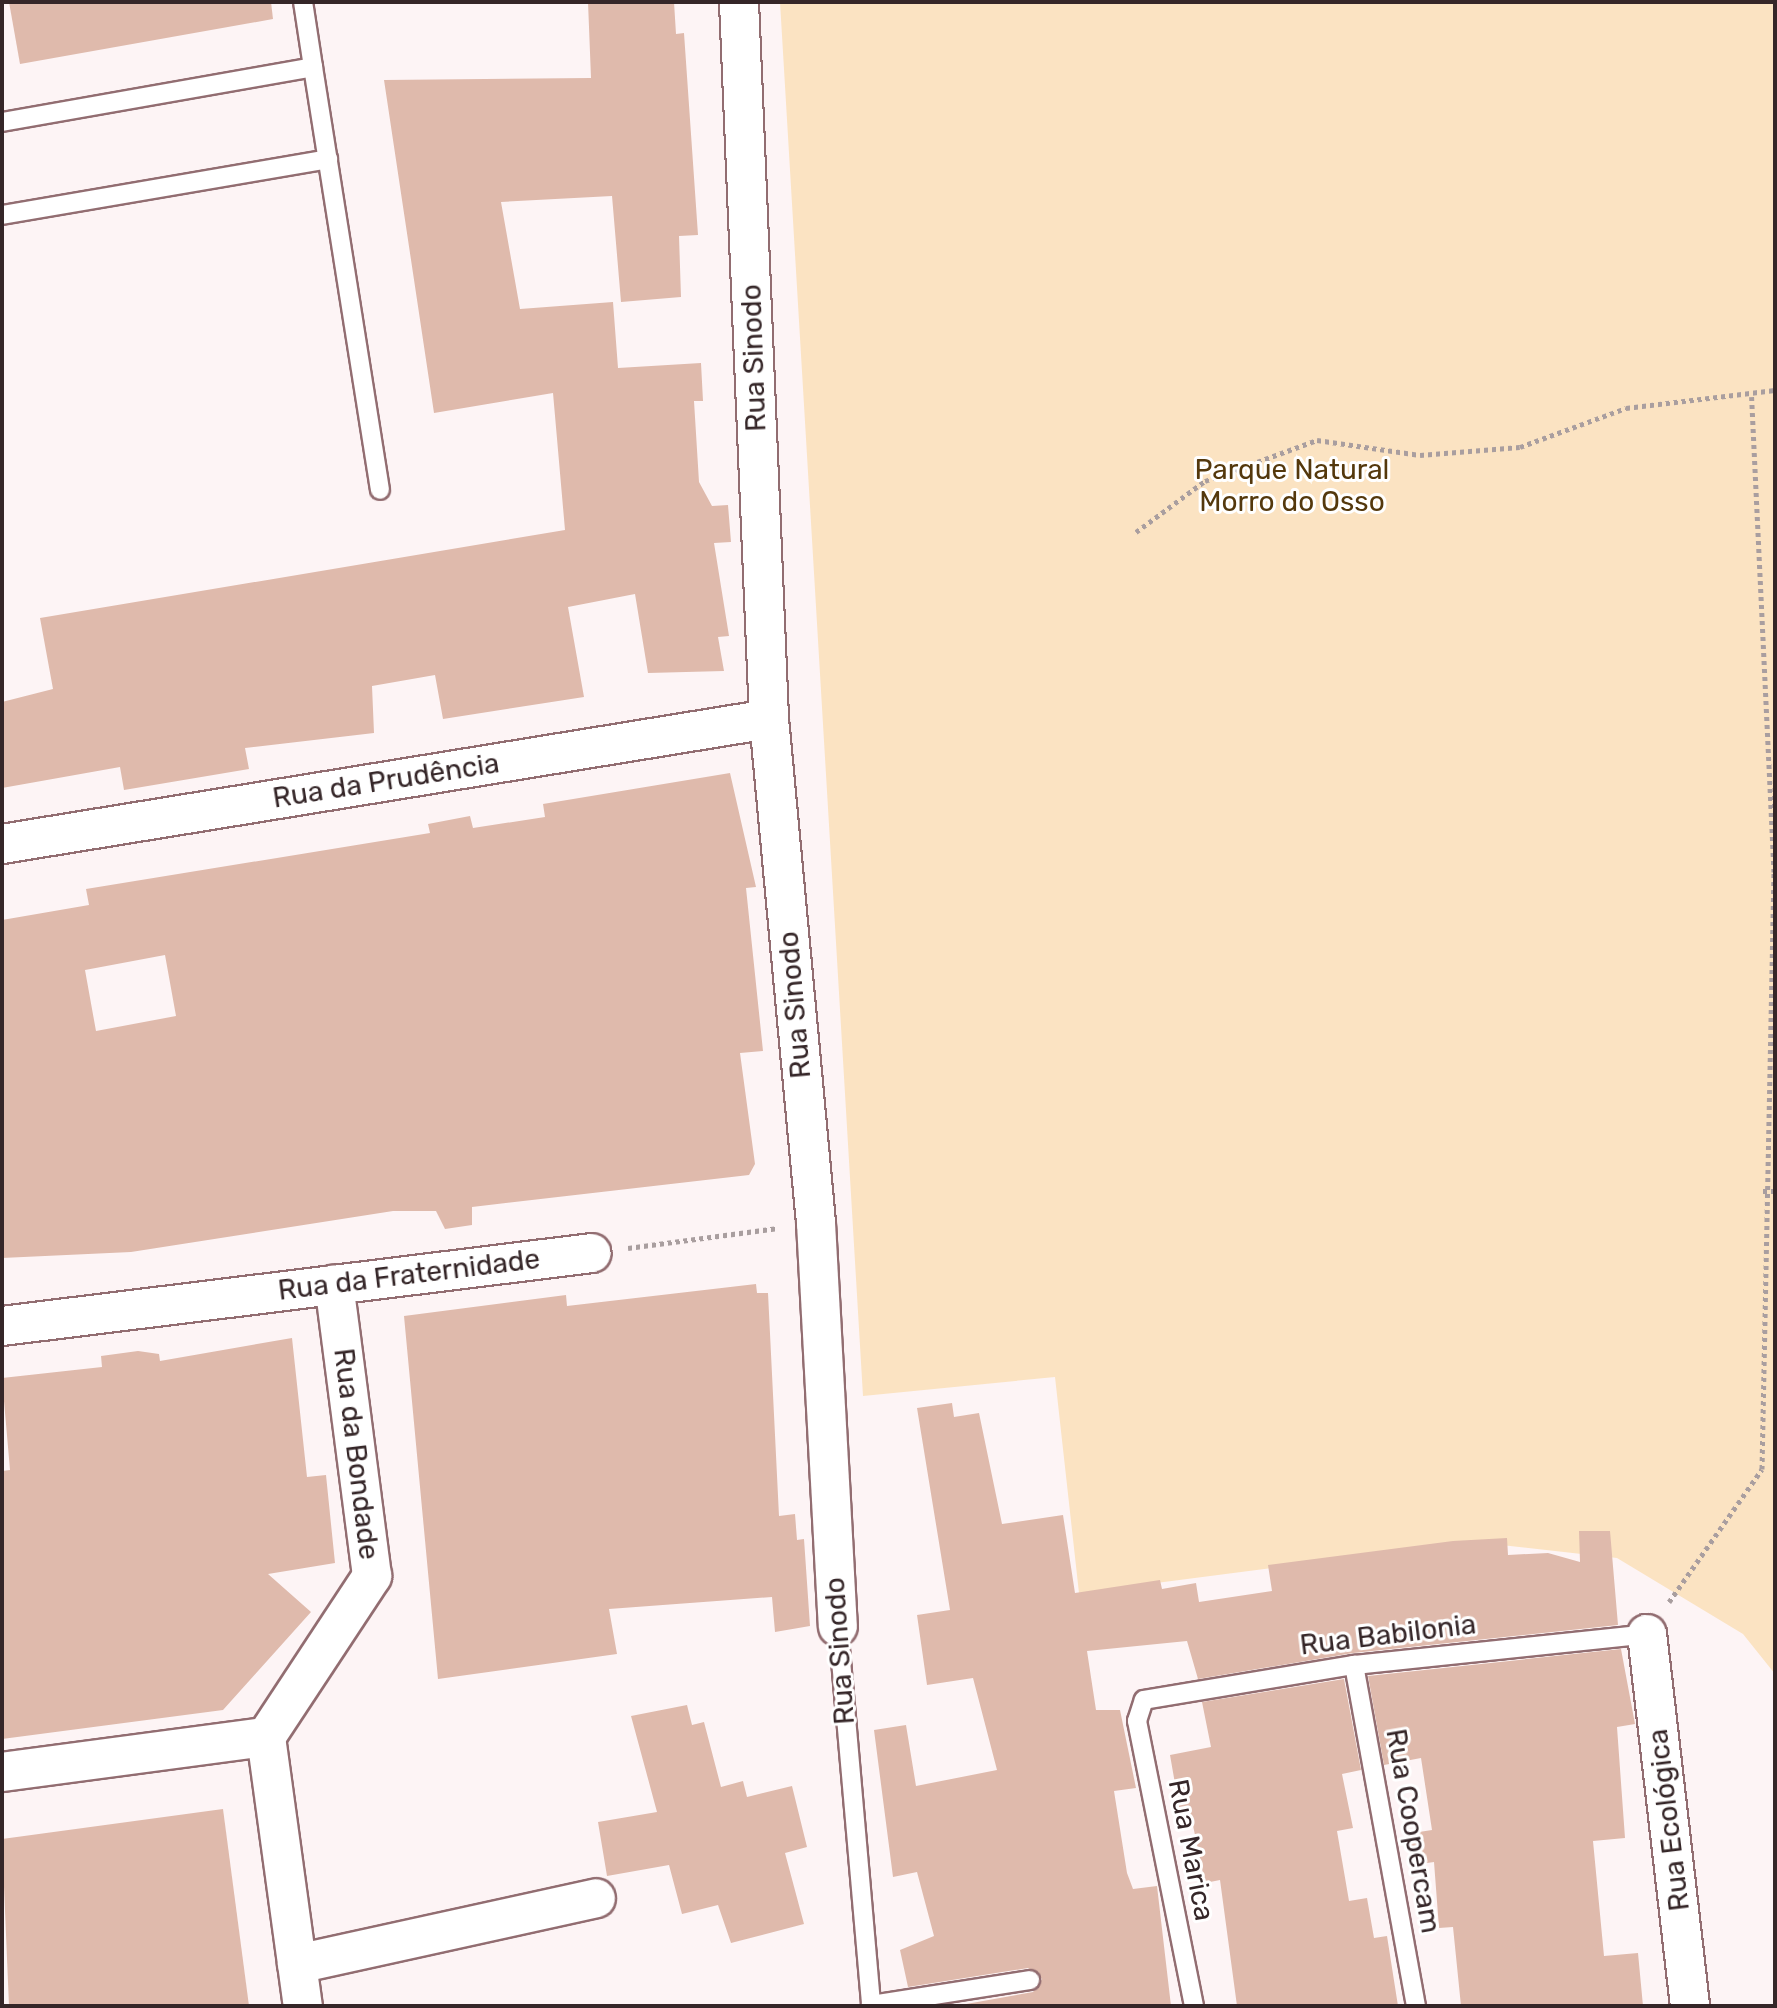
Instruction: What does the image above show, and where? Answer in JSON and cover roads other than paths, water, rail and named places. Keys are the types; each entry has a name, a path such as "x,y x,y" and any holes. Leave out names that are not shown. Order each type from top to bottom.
{"street":[{"name":"Rua Sinodo","path":"739,2 769,719 816,1223 838,1626"},
{"name":"Rua da Prudência","path":"2,844 769,719"},
{"name":"Rua da Fraternidade","path":"2,1326 592,1253"},
{"name":"Rua da Bondade","path":"266,1737 372,1576 334,1284"},
{"name":"Rua Ecológica","path":"1647,1634 1690,2006"},
{"path":"2,1772 266,1737 303,2006"},
{"path":"297,1964 596,1898"}],"lane":[{"path":"303,2 380,490"},
{"path":"2,122 313,67"},
{"path":"2,215 328,159"},
{"name":"Rua Sinodo","path":"838,1626 871,2006"},
{"name":"Rua Babilonia","path":"1140,1705 1151,1695 1354,1665 1647,1634"},
{"name":"Rua Coopercam","path":"1354,1665 1416,2006"},
{"name":"Rua Marica","path":"1140,1705 1137,1721 1194,2006"},
{"path":"871,2006 1030,1980"}],"park label":[{"name":"Parque Natural Morro do Osso","path":"1292,486"}]}
